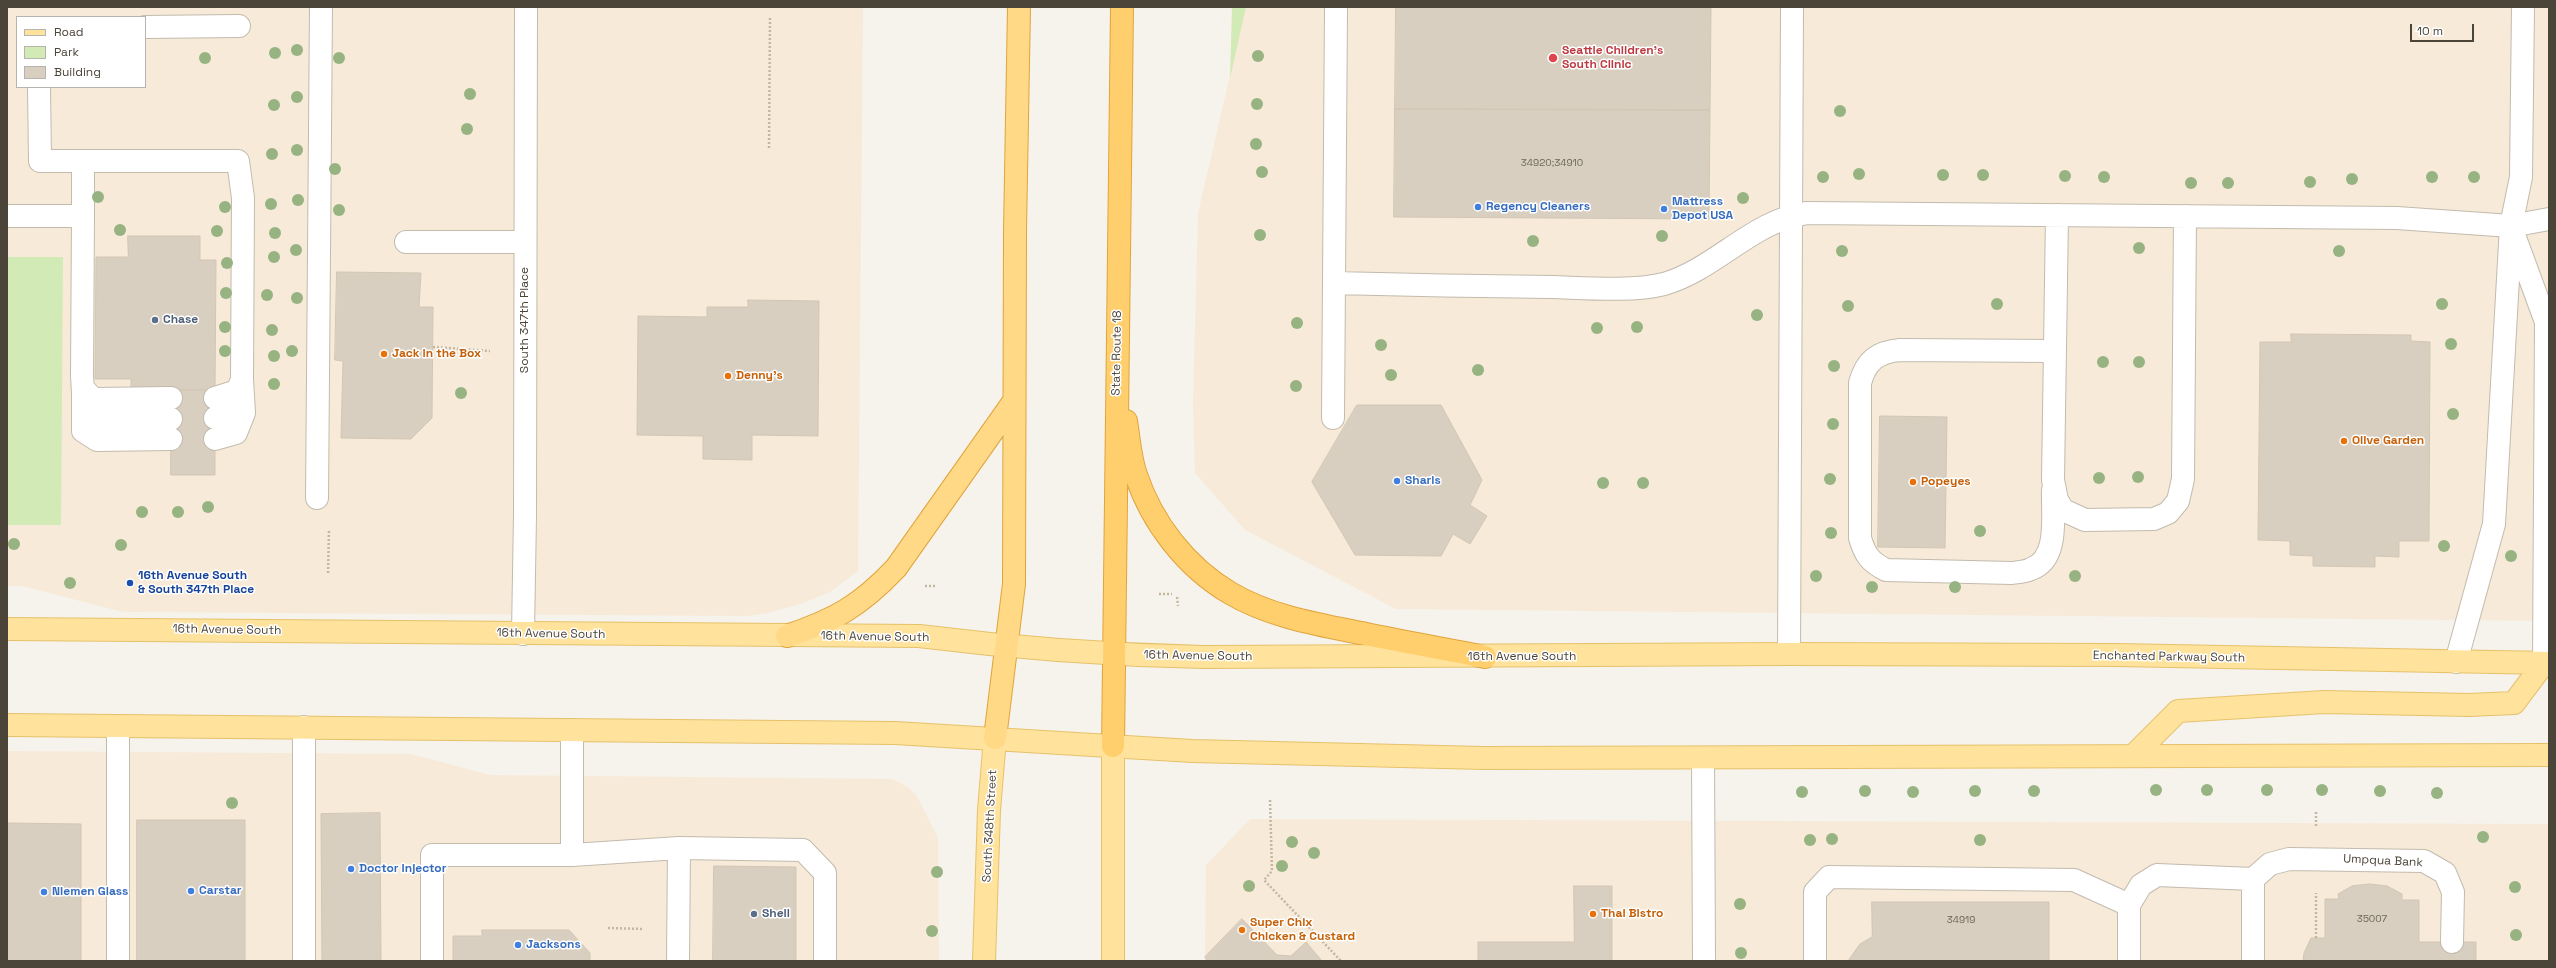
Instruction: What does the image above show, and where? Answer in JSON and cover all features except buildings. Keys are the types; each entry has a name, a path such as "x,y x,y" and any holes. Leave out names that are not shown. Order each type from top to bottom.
{"highway":[{"path":"1004,646 1014,584 1014,401 1019,7"},
{"name":"State Route 18","path":"1114,746 1116,371 1122,7"},
{"path":"1116,371 1136,474 1155,517 1181,554 1208,579 1245,600 1307,622 1485,657"},
{"path":"787,636 826,623 852,608 878,587 896,568 1014,401"},
{"name":"South 348th Street","path":"995,738 1004,646"}],"main road":[{"name":"16th Avenue South","path":"7,630 919,636 1004,646 1114,654 1204,657 1485,657 1789,654"},
{"name":"Enchanted Parkway South","path":"1789,654 2124,655 2547,663"},
{"path":"2134,755 2178,711 2324,702 2469,705 2514,703 2547,663"},
{"path":"7,725 901,733 1197,751 1484,758 2549,755"},
{"name":"South 348th Street","path":"984,961 989,810 995,738"},
{"path":"1113,961 1114,746"}],"street":[{"path":"317,498 321,7"},
{"name":"South 347th Place","path":"522,634 525,515 526,7"},
{"path":"1333,418 1336,7"},
{"path":"1789,654 1792,7"},
{"path":"2456,662 2494,524 2511,226 2521,177 2523,7"},
{"path":"146,27 239,26"},
{"path":"39,88 40,161 238,161 243,198 242,379 244,413 236,432 215,418 237,391 242,379"},
{"path":"83,162 84,409 100,419 171,419"},
{"path":"1334,283 1616,288 1664,284 1689,272 1769,224 1792,215 1807,213 2397,218 2511,226 2549,219"},
{"path":"2054,351 1900,350 1886,351 1873,357 1863,370 1860,383 1860,538 1865,554 1873,564 1886,570 1901,571 2012,573 2032,569 2044,560 2051,547 2057,215"},
{"path":"7,216 83,216"},
{"path":"2053,480 2057,500 2063,510 2085,520 2154,519 2168,513 2178,501 2183,479 2185,216"},
{"path":"2511,226 2546,322 2547,663"},
{"path":"406,242 525,242"},
{"path":"118,726 118,961"},
{"path":"304,727 304,961"},
{"path":"572,730 572,854"},
{"path":"1703,758 1704,961"},
{"path":"678,961 679,848"},
{"path":"432,961 432,856 572,854 679,848 803,850 826,873 825,961"},
{"name":"Umpqua Bank","path":"2253,879 2270,864 2289,859 2424,861 2445,873 2453,892 2452,942"},
{"path":"2129,961 2129,905 2141,885 2157,875 2253,879 2253,961"},
{"path":"1815,961 1815,892 1829,877 2074,880 2129,905"}],"path":[{"path":"769,148 770,17"},
{"path":"433,347 525,354"},
{"path":"328,573 328,532 332,526"},
{"path":"1159,594 1177,594 1178,606"},
{"path":"1270,800 1272,871 1264,880 1341,961"},
{"path":"608,928 649,929"}],"shaded area":[{"path":"7,7 863,7 858,571 830,592 803,603 768,613 748,616 123,612 22,586 7,586"},
{"path":"1246,7 2549,7 2549,621 1396,609 1245,530 1195,473 1193,403 1198,213"},
{"path":"7,751 411,754 490,775 892,779 908,787 917,796 938,838 939,961 7,961"},
{"path":"1250,819 2549,824 2549,961 1205,961 1206,865"}],"green space":[{"path":"1232,7 1246,7 1230,78"},
{"path":"7,257 63,257 61,525 7,525"}],"place":[{"name":"Seattle Children's South Clinic","path":"1553,58"},
{"name":"Regency Cleaners","path":"1478,207"},
{"name":"Mattress Depot USA","path":"1664,209"},
{"name":"Chase","path":"155,320"},
{"name":"Jack in the Box","path":"384,354"},
{"name":"Denny's","path":"728,376"},
{"name":"Olive Garden","path":"2344,441"},
{"name":"Sharis","path":"1397,481"},
{"name":"Popeyes","path":"1913,482"},
{"name":"16th Avenue South & South 347th Place","path":"130,583"},
{"name":"Doctor Injector","path":"351,869"},
{"name":"Carstar","path":"191,891"},
{"name":"Niemen Glass","path":"44,892"},
{"name":"Shell","path":"754,914"},
{"name":"Thai Bistro","path":"1593,914"},
{"name":"Super Chix Chicken & Custard","path":"1242,930"},
{"name":"Jacksons","path":"518,945"}]}
